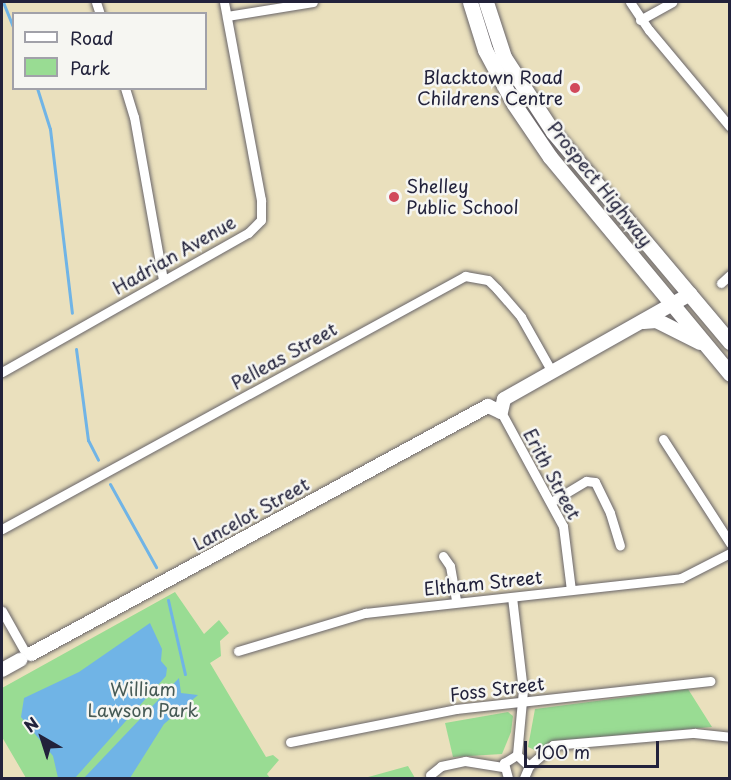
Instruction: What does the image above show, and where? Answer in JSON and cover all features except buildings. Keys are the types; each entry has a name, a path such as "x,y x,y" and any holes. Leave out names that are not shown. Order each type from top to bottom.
{"main road":[{"name":"Prospect Highway","path":"470,2 485,50 514,104 550,157 729,374"},
{"path":"486,2 504,57 553,132 729,342"},
{"path":"643,321 666,323 708,347"}],"street":[{"name":"Hadrian Avenue","path":"2,372 248,233 261,220 261,200 224,2"},
{"path":"227,16 313,2"},
{"path":"630,2 640,20 729,127"},
{"path":"640,20 672,2"},
{"path":"126,90 134,117 163,280"},
{"path":"721,283 729,275"},
{"name":"Pelleas Street","path":"2,529 465,276 488,280 521,317 551,370"},
{"name":"Lancelot Street","path":"2,670 25,655 498,406 551,370 690,294"},
{"name":"Erith Street","path":"498,406 551,502 565,534 571,590"},
{"path":"663,439 729,543"},
{"path":"551,502 593,480 610,513 620,545"},
{"name":"Eltham Street","path":"238,651 365,613 686,577 729,553"},
{"path":"443,555 450,566 456,601"},
{"path":"512,597 523,702 517,755"},
{"path":"2,611 25,655"},
{"name":"Foss Street","path":"290,742 456,709 710,681"},
{"path":"524,778 529,766 553,745 694,733 729,737"},
{"path":"517,755 529,766"},
{"path":"503,766 510,757 517,755"},
{"path":"429,775 441,766 465,761 503,766"},
{"path":"503,766 508,778"}],"green space":[{"name":"William Lawson Park","path":"175,592 204,634 219,620 229,633 220,641 221,656 210,663 266,757 273,755 279,760 267,774 270,778 26,778 2,737 2,688"},
{"path":"688,689 712,727 551,741 537,751 528,747 535,709"},
{"path":"508,712 513,716 511,732 502,754 453,757 445,723"},
{"path":"408,766 415,778 364,778 372,776"}],"water":[{"path":"150,623 162,649 161,661 167,668 166,676 75,778 58,778 53,756 21,717 24,698 79,672"},
{"path":"179,678 181,693 198,695 164,724 130,778 84,778"}],"waterway":[{"path":"3,2 12,24"},
{"path":"38,90 50,129 72,313"},
{"path":"76,349 88,440 98,460"},
{"path":"110,484 156,567"},
{"path":"168,600 185,674"}],"place":[{"name":"Blacktown Road Childrens Centre","path":"575,88"},
{"name":"Shelley Public School","path":"394,197"}]}
